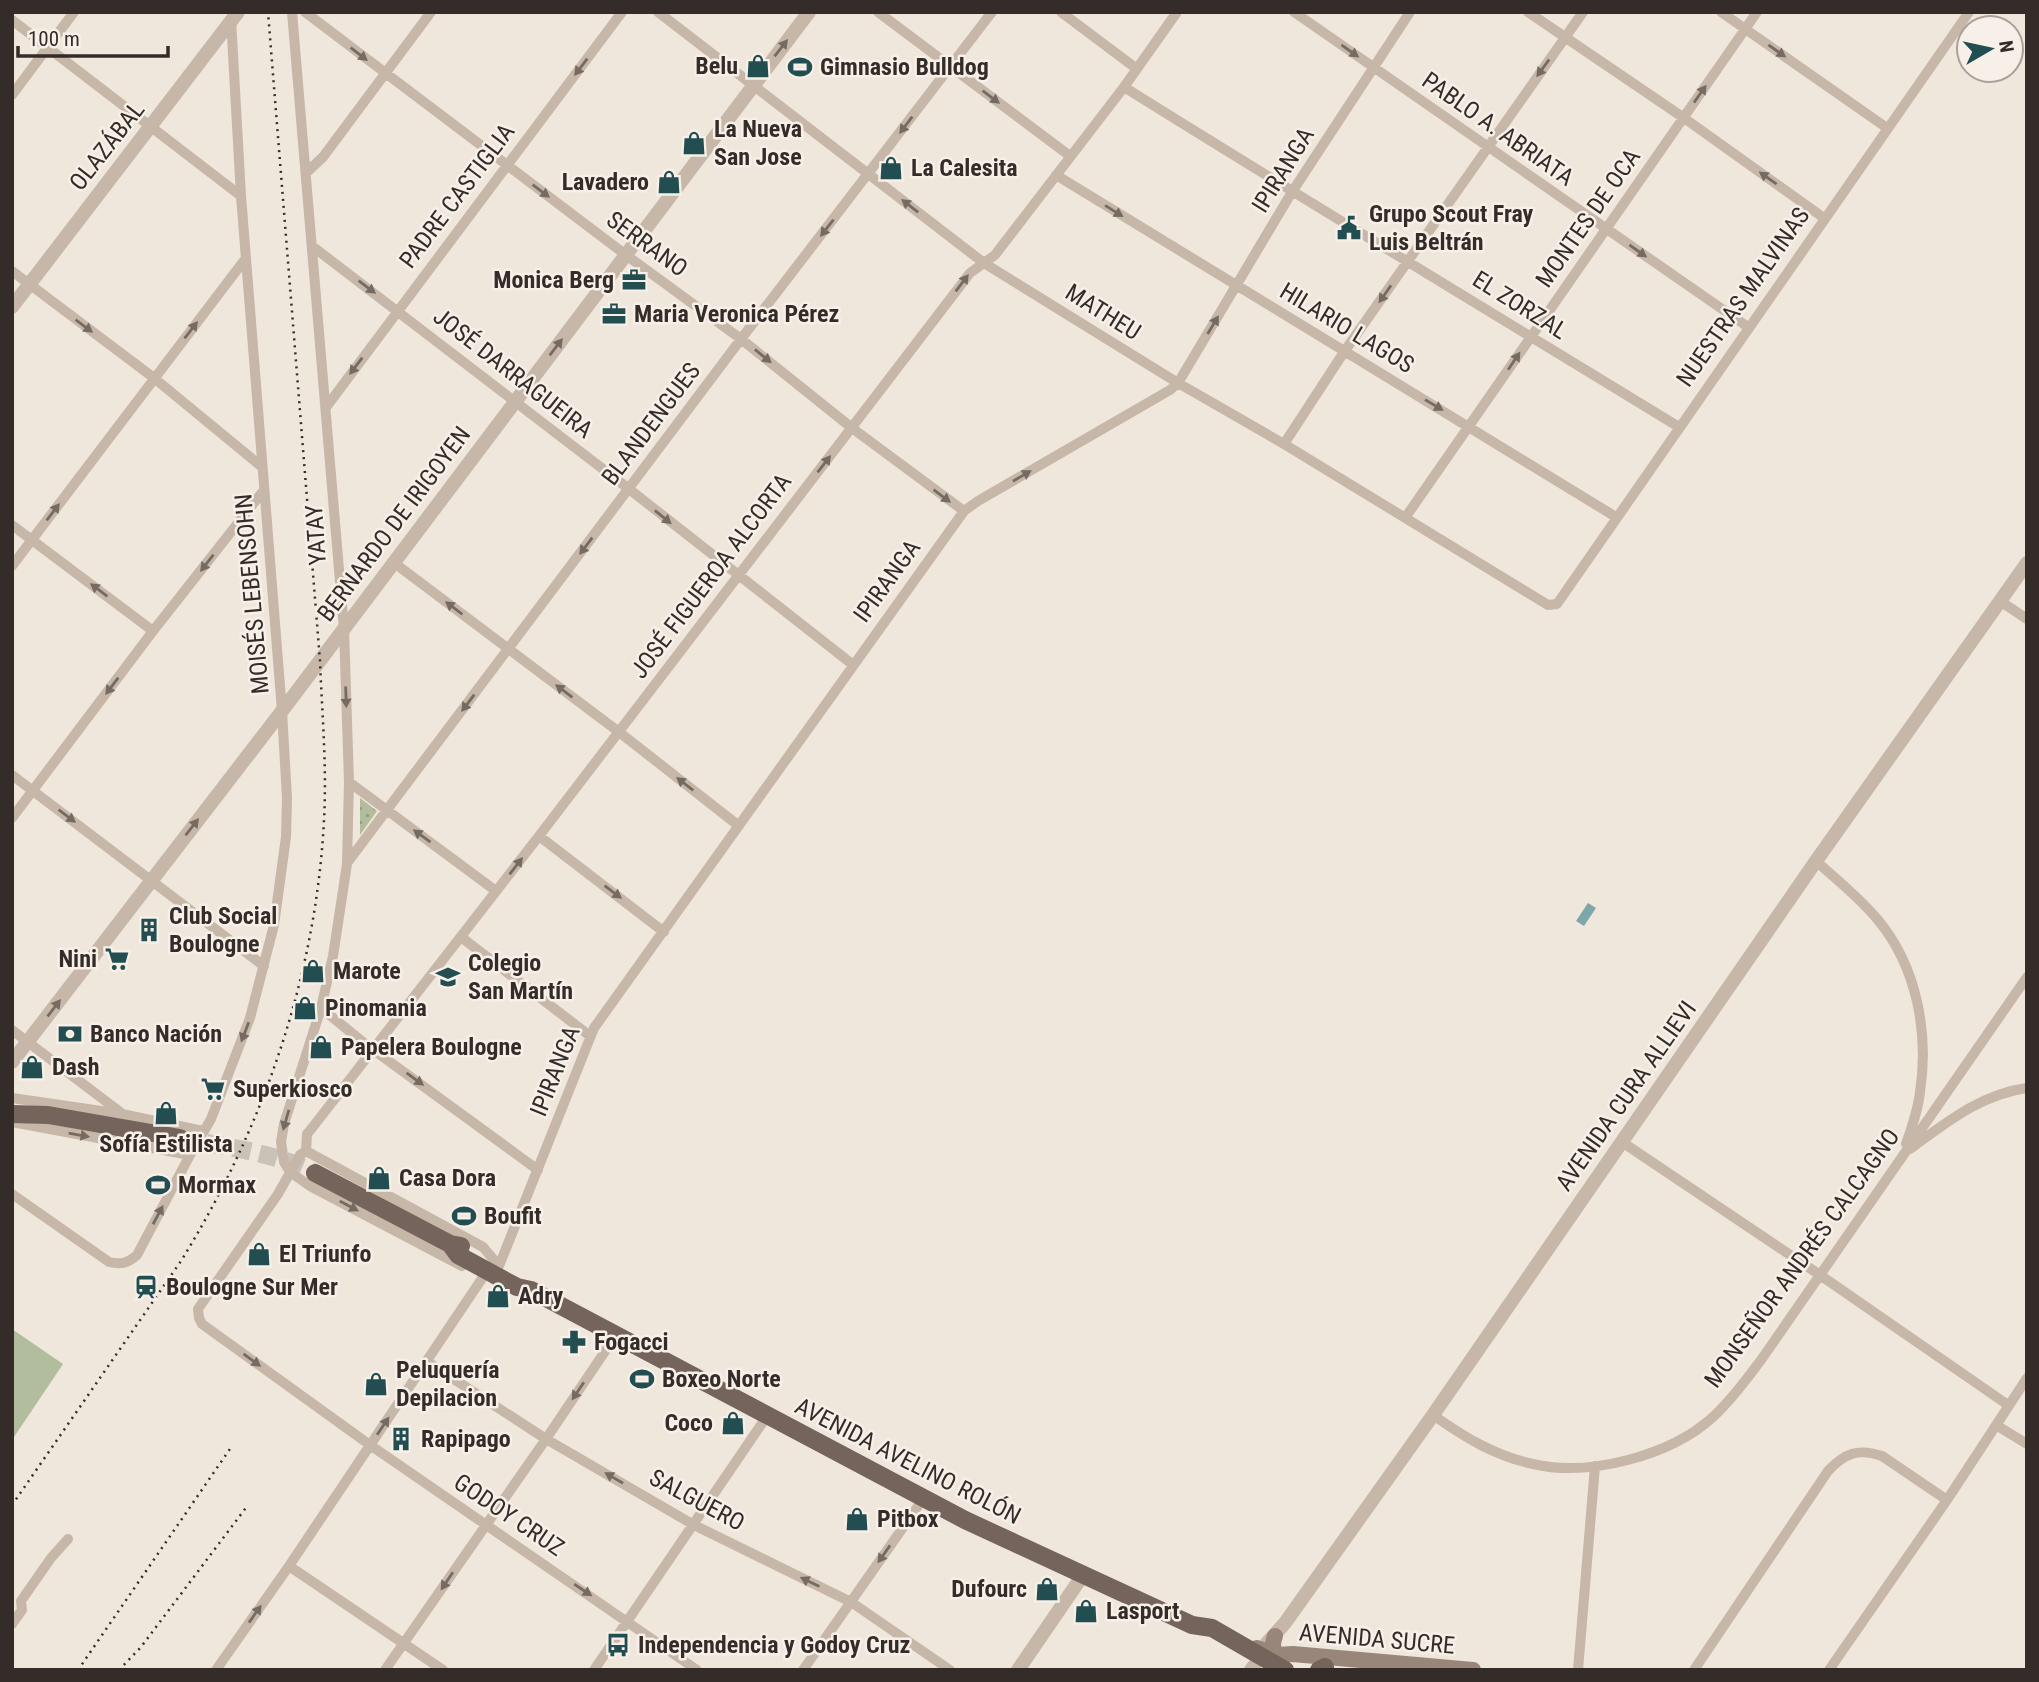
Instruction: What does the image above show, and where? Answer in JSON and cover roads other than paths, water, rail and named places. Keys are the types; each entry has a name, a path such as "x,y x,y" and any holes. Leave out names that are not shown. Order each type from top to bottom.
{"main road":[{"path":"12,1104 48,1115 180,1138"},
{"path":"12,1114 48,1115"},
{"name":"AVENIDA AVELINO ROLÓN","path":"315,1173 450,1244 458,1255 517,1287 531,1290 923,1499 1192,1625 1212,1628 1253,1660"},
{"name":"AVENIDA AVELINO ROLÓN","path":"1192,1625 1207,1639 1253,1660 1285,1659"},
{"path":"1280,1630 1272,1646 1285,1659"},
{"name":"AVENIDA SUCRE","path":"1285,1659 1322,1668 1364,1670"},
{"name":"AVENIDA SUCRE","path":"1285,1659 1473,1670"}],"street":[{"path":"12,95 75,12"},
{"name":"YATAY","path":"290,1172 284,1162 282,1133 321,1008 333,956 347,864 349,782 344,629 292,12"},
{"name":"SERRANO","path":"305,12 625,255 741,339 852,428 964,511"},
{"path":"306,173 323,157 431,12"},
{"name":"PADRE CASTIGLIA","path":"327,406 622,12"},
{"name":"MATHEU","path":"658,12 984,263 1178,383 1552,606"},
{"name":"BERNARDO DE IRIGOYEN","path":"12,1062 282,711 809,12"},
{"path":"878,12 1070,156"},
{"name":"BLANDENGUES","path":"347,864 741,339 992,12"},
{"path":"1061,12 1137,69"},
{"name":"JOSÉ FIGUEROA ALCORTA","path":"199,1318 198,1309 278,1194 300,1155 306,1151 307,1134 619,732 970,272 995,255 1124,87 1177,12"},
{"name":"PABLO A. ABRIATA","path":"1294,12 1748,327"},
{"name":"IPIRANGA","path":"216,1670 426,1361 492,1272 538,1170 594,1028 852,664 964,511 1178,383 1292,192 1410,12"},
{"path":"1528,12 1684,118 1824,218"},
{"path":"1284,444 1344,352 1583,12"},
{"path":"1721,12 1886,128"},
{"name":"MONTES DE OCA","path":"1405,517 1757,12"},
{"name":"NUESTRAS MALVINAS","path":"1552,606 1557,604 1967,13"},
{"name":"OLAZÁBAL","path":"12,307 234,15"},
{"name":"MOISÉS LEBENSOHN","path":"12,1194 109,1262 117,1264 131,1261 137,1255 211,1119 250,1018 274,925 286,837 288,798 241,196 234,15"},
{"path":"12,20 241,196"},
{"name":"EL ZORZAL","path":"1124,87 1679,427"},
{"name":"HILARIO LAGOS","path":"1056,175 1616,517"},
{"name":"JOSÉ DARRAGUEIRA","path":"313,246 852,664"},
{"path":"12,566 246,258"},
{"path":"12,271 153,378 262,467"},
{"path":"12,818 153,631 264,490"},
{"path":"12,525 153,631"},
{"path":"393,562 739,826"},
{"name":"AVENIDA CURA ALLIEVI","path":"1253,1660 1280,1630 1433,1415 1816,861 2027,563"},
{"path":"2000,601 2027,619"},
{"path":"12,775 264,966"},
{"path":"349,782 496,891"},
{"path":"539,836 664,932"},
{"path":"1816,861 1858,899 1896,944 1915,991 1921,1021 1924,1062 1920,1094 1903,1153"},
{"path":"461,937 590,1037"},
{"name":"MONSEÑOR ANDRÉS CALCAGNO","path":"1433,1415 1476,1443 1514,1459 1548,1466 1595,1466 1636,1457 1665,1447 1692,1432 1712,1417 1761,1360 2027,977"},
{"path":"321,1008 538,1170"},
{"path":"12,1030 122,1114"},
{"path":"1903,1153 1980,1102 1997,1094 2027,1088"},
{"path":"12,1098 122,1114 203,1131"},
{"path":"12,1122 190,1155"},
{"path":"1622,1142 1821,1275 2008,1405"},
{"name":"AVENIDA AVELINO ROLÓN","path":"306,1151 483,1247 492,1272"},
{"name":"AVENIDA AVELINO ROLÓN","path":"290,1172 310,1186 492,1272"},
{"name":"GODOY CRUZ","path":"199,1318 202,1324 370,1446 697,1670"},
{"path":"385,1670 616,1335"},
{"name":"SALGUERO","path":"426,1361 546,1439 694,1525 850,1602 950,1670"},
{"path":"1829,1670 1947,1500 2027,1378"},
{"path":"594,1670 768,1416"},
{"path":"1996,1425 2027,1444"},
{"path":"1694,1670 1828,1471 1842,1457 1860,1452 1882,1456 1947,1500"},
{"path":"1578,1670 1595,1466"},
{"path":"803,1670 923,1499"},
{"path":"12,1624 22,1610 22,1601 51,1558 68,1539"},
{"path":"289,1566 443,1670"},
{"path":"1018,1670 1083,1575"}],"water":[{"path":"1588,903 1596,908 1584,926 1576,921"}],"tunnel":[{"path":"180,1138 266,1155 315,1173"}],"railway":[{"path":"12,1505 181,1261 210,1210 237,1158 280,1050 310,936 319,879 324,820 324,740 268,12"},
{"path":"78,1670 232,1446"},
{"path":"119,1670 141,1647 248,1505"}],"place":[{"name":"Belu","path":"758,66"},
{"name":"Gimnasio Bulldog","path":"800,67"},
{"name":"La Nueva San Jose","path":"694,143"},
{"name":"La Calesita","path":"891,168"},
{"name":"Lavadero","path":"669,182"},
{"name":"Grupo Scout Fray Luis Beltrán","path":"1349,228"},
{"name":"Monica Berg","path":"634,280"},
{"name":"Maria Veronica Pérez","path":"614,314"},
{"name":"Club Social Boulogne","path":"149,930"},
{"name":"Nini","path":"117,959"},
{"name":"Marote","path":"313,971"},
{"name":"Colegio San Martín","path":"448,977"},
{"name":"Pinomania","path":"305,1008"},
{"name":"Banco Nación","path":"70,1034"},
{"name":"Papelera Boulogne","path":"321,1047"},
{"name":"Dash","path":"32,1067"},
{"name":"Superkiosco","path":"213,1089"},
{"name":"Sofía Estilista","path":"166,1113"},
{"name":"Casa Dora","path":"379,1178"},
{"name":"Mormax","path":"158,1185"},
{"name":"Boufit","path":"464,1216"},
{"name":"El Triunfo","path":"259,1254"},
{"name":"Boulogne Sur Mer","path":"146,1287"},
{"name":"Adry","path":"498,1296"},
{"name":"Fogacci","path":"574,1342"},
{"name":"Boxeo Norte","path":"642,1379"},
{"name":"Peluquería Depilacion","path":"376,1384"},
{"name":"Coco","path":"733,1423"},
{"name":"Rapipago","path":"401,1439"},
{"name":"Pitbox","path":"857,1519"},
{"name":"Dufourc","path":"1047,1589"},
{"name":"Lasport","path":"1086,1611"},
{"name":"Independencia y Godoy Cruz","path":"618,1645"}]}
